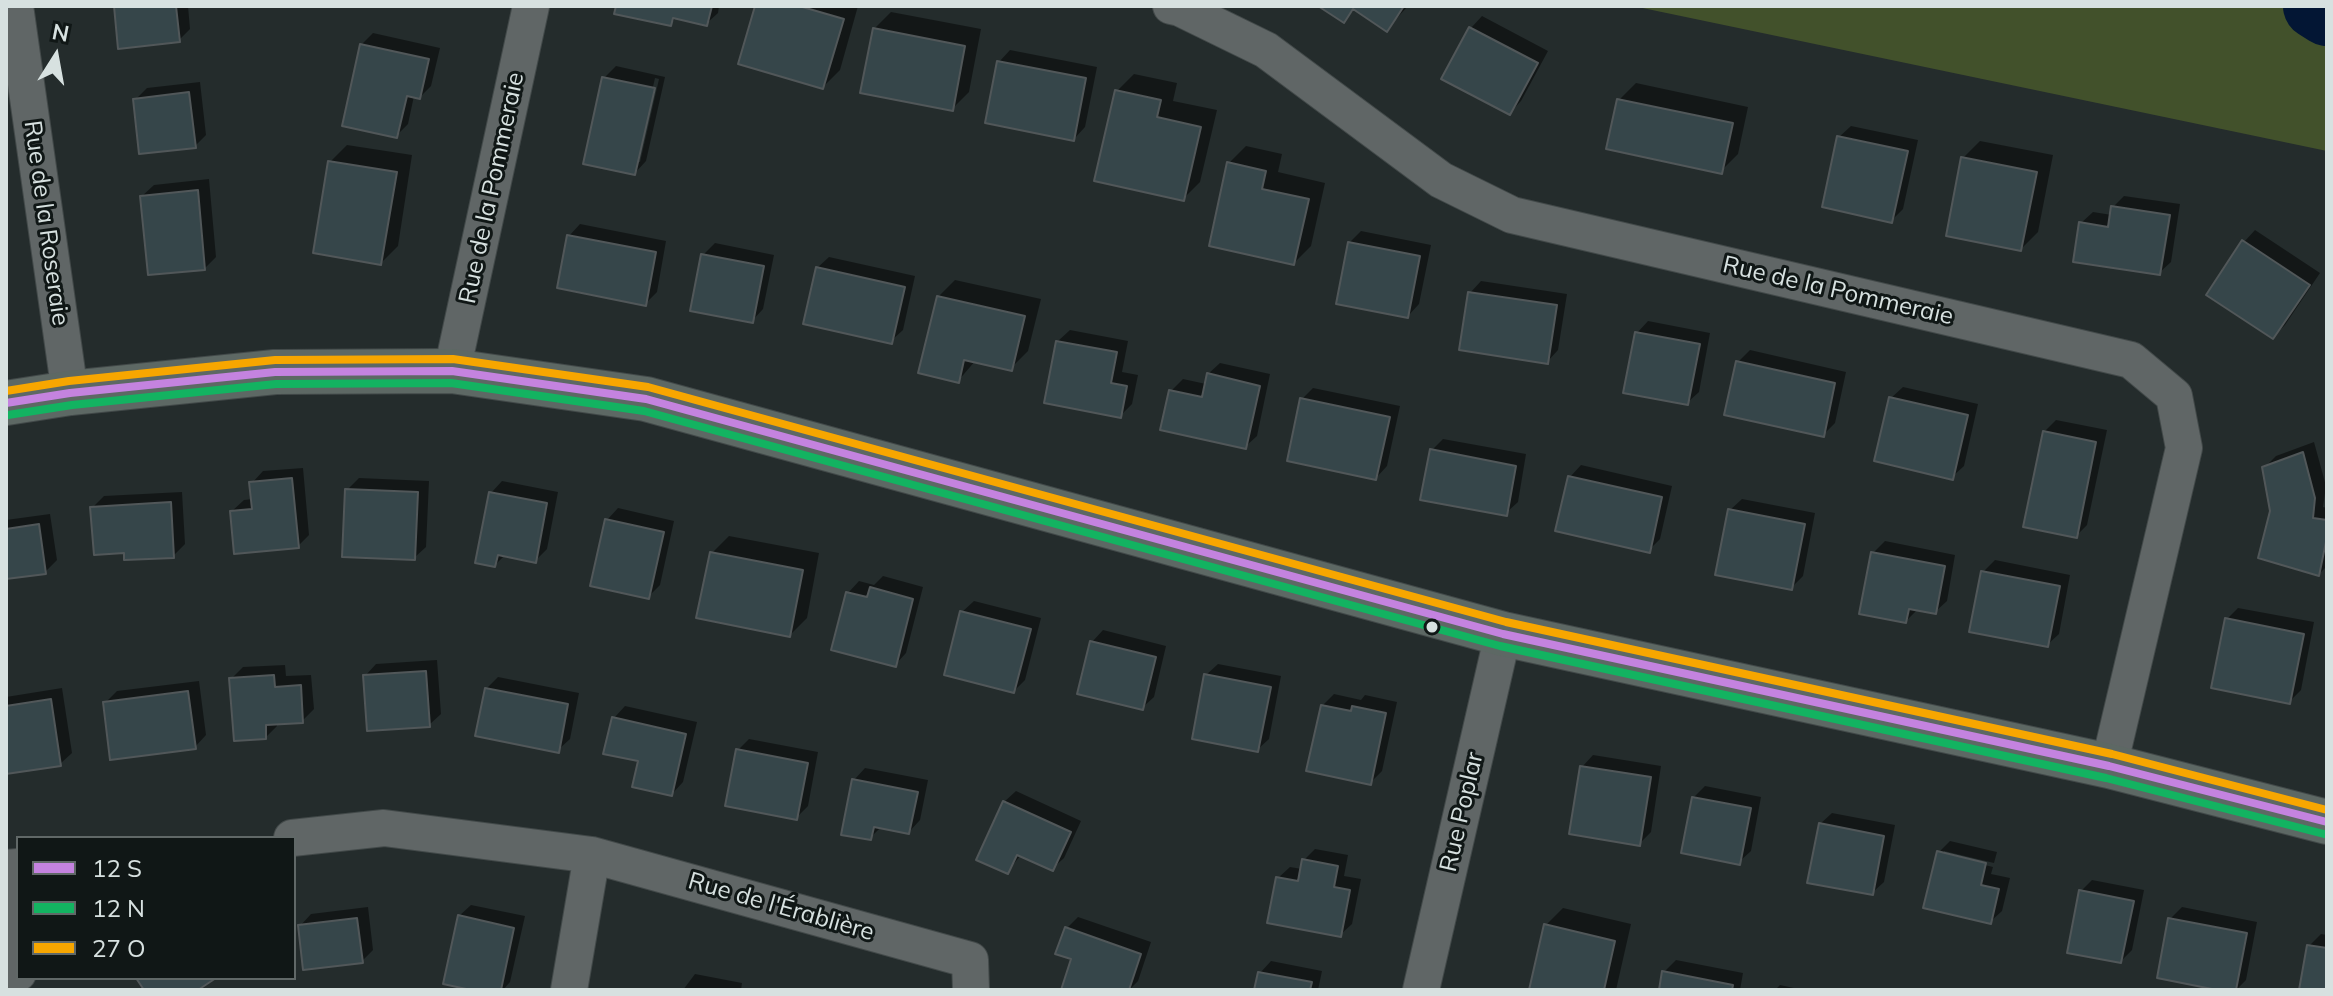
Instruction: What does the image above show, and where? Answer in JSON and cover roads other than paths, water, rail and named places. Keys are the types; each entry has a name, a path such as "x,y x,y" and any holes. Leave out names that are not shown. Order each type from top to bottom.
{"street":[{"name":"Rue de la Roseraie","path":"15,6 70,393"},
{"name":"Rue de la Pommeraie","path":"452,371 531,6"},
{"name":"Rue de la Pommeraie","path":"1171,6 1266,50 1441,180 1512,215 2131,360 2174,396 2184,448 2109,766"},
{"path":"6,403 70,393 275,372 452,371 646,399 1503,634 2109,766 2327,822"},
{"name":"Rue Poplar","path":"1421,990 1503,634"},
{"name":"Rue de l'Érablière","path":"296,838 384,828 592,855 970,975"},
{"path":"569,990 592,855"},
{"path":"6,895 16,957"}],"waterway":[{"path":"2316,6 2327,13"}]}
